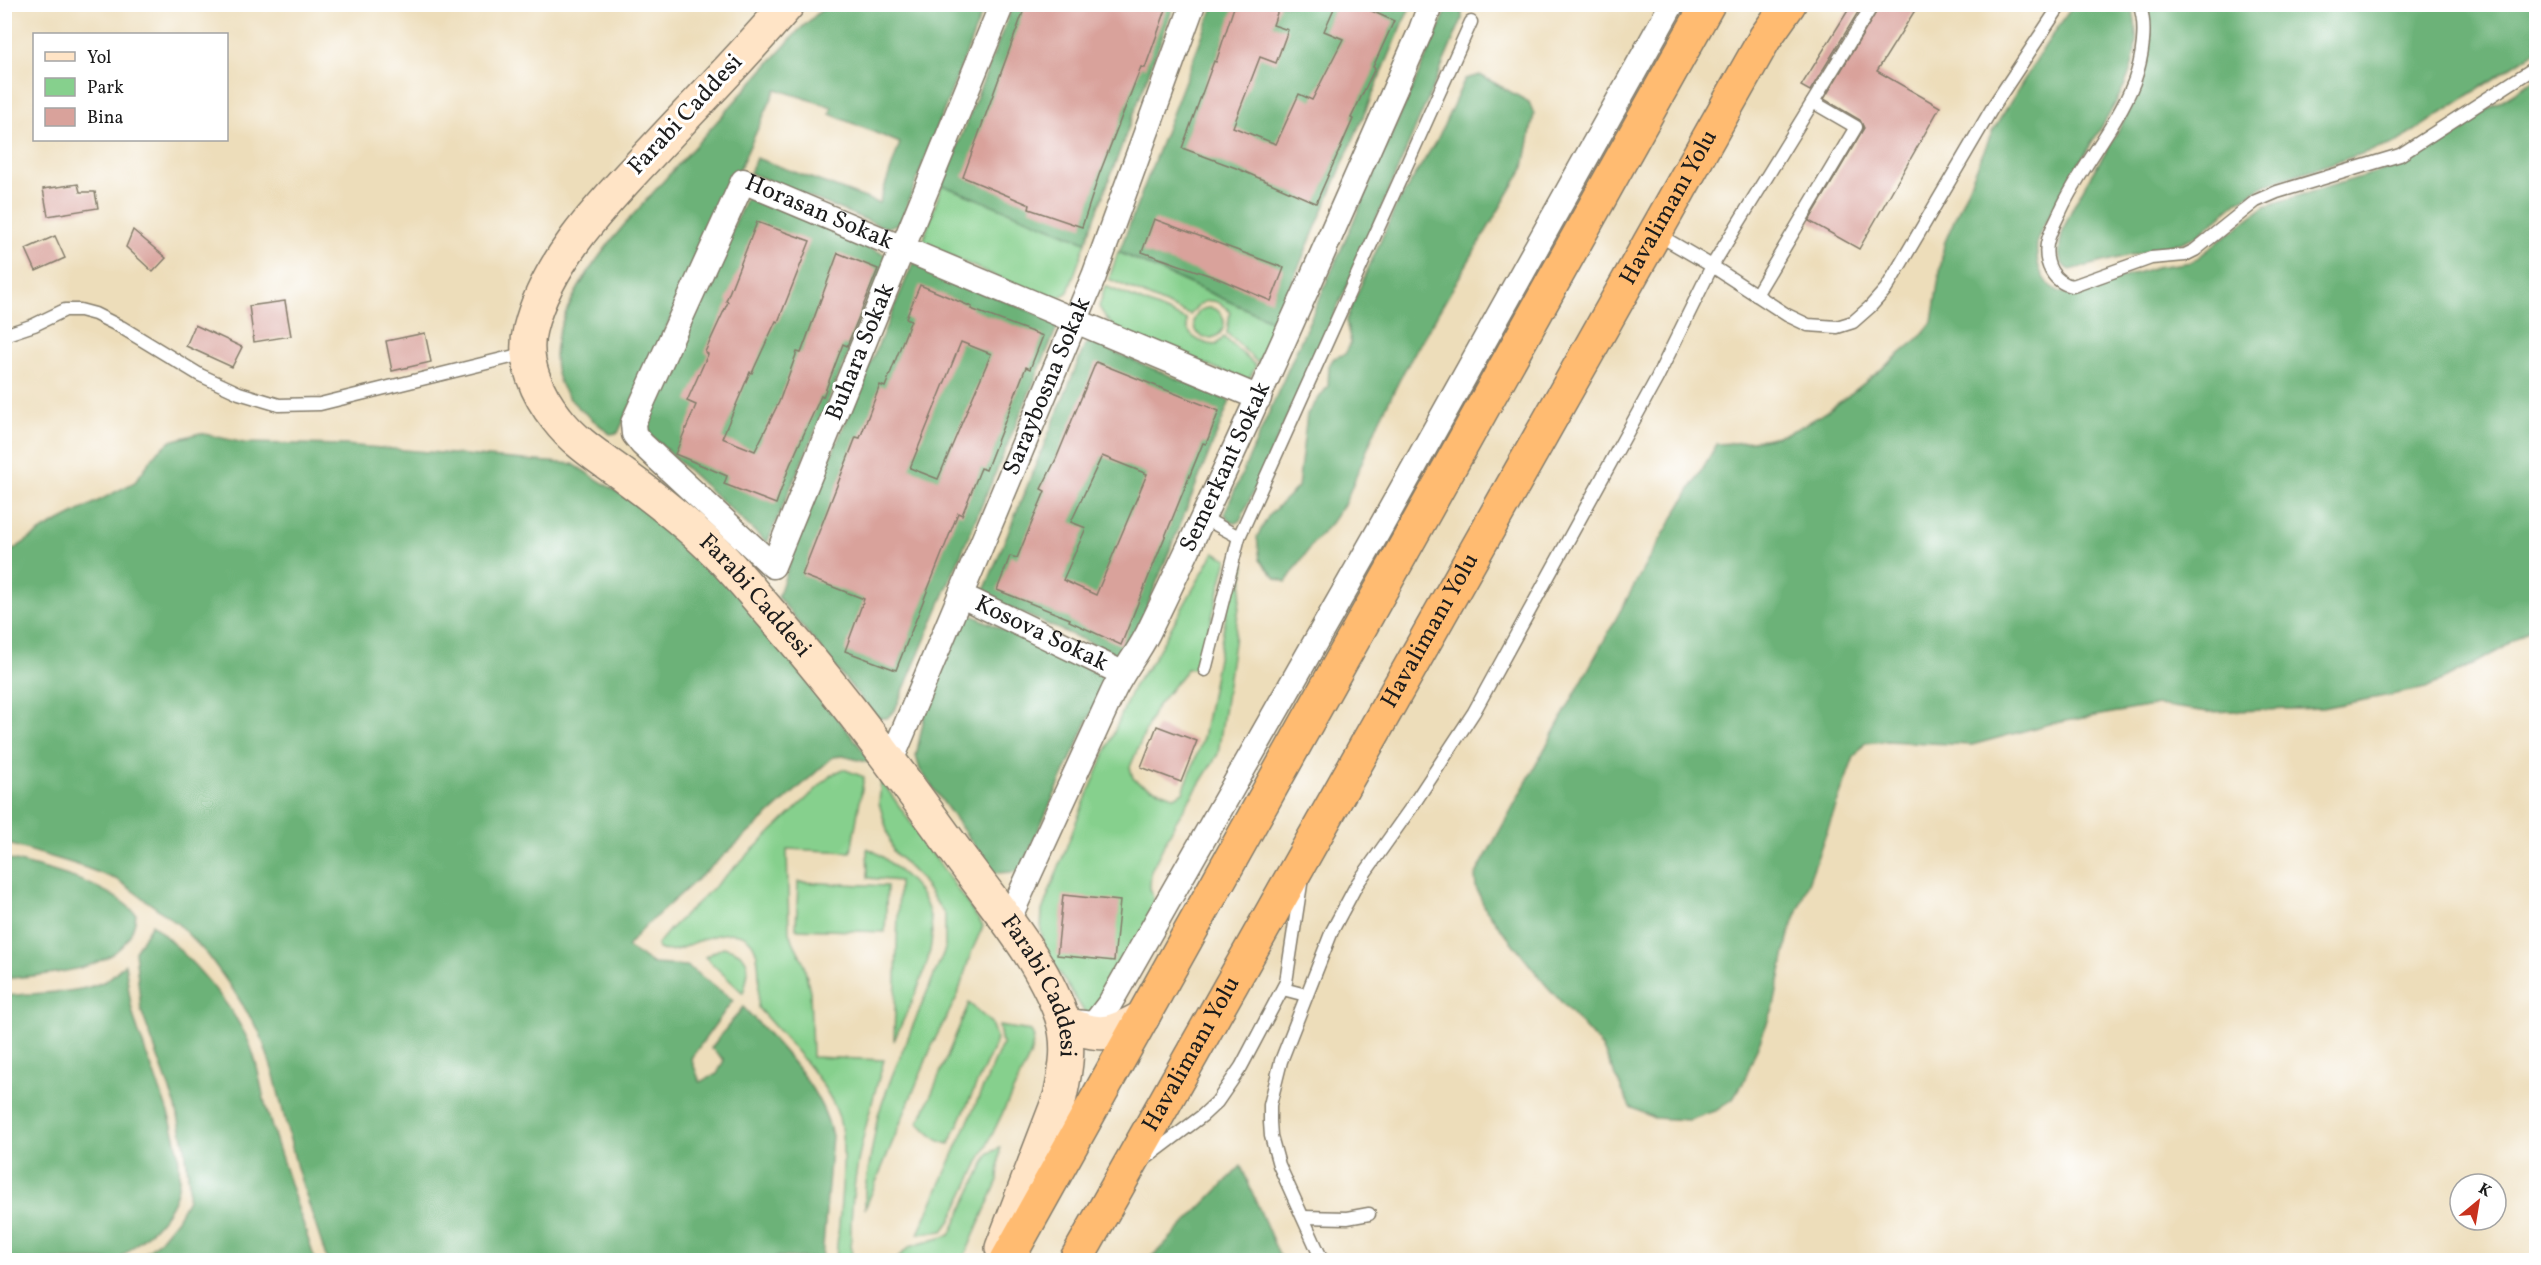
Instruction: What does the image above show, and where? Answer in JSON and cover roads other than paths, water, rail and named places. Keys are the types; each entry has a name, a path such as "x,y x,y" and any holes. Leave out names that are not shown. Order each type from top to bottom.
{"highway":[{"path":"1007,1260 1708,4"},
{"name":"Havalimanı Yolu","path":"1076,1260 1765,38 1789,4"},
{"path":"1081,1260 1106,1207"}],"street":[{"name":"Farabi Caddesi","path":"788,4 626,180 570,247 552,275 541,299 530,328 526,353 532,377 557,420 579,442 641,488 712,548 810,658 891,762 1039,970 1063,1021 1068,1049 1060,1097 997,1260"},
{"name":"Buhara Sokak","path":"773,566 1002,4"},
{"name":"Saraybosna Sokak","path":"891,762 1076,321 1193,4"},
{"name":"Semerkant Sokak","path":"1007,923 1122,672 1140,647 1259,398 1421,30 1428,11 1428,4"},
{"path":"1063,1021 1094,1024 1110,1003 1379,530 1672,4"},
{"name":"Horasan Sokak","path":"773,566 642,444 634,434 633,423 744,181 1259,398"},
{"name":"Kosova Sokak","path":"962,596 1122,672"},
{"path":"1063,1021 1086,1033 1098,1034 1118,1030 1143,1017"}],"lane":[{"path":"1322,1260 1274,1151 1269,1122 1270,1105 1281,1061 1332,931 1353,892 1474,712 1657,378 1712,266 1874,4"},
{"path":"1656,233 1798,321 1818,327 1854,322 1886,289 1999,97 2061,4"},
{"path":"2139,4 2142,28 2140,56 2134,80 2125,100 2071,189 2047,244 2050,269 2056,280 2065,285 2073,286 2151,258 2185,255 2256,201 2277,192 2400,155 2536,67"},
{"path":"1205,670 1239,537 1471,22"},
{"path":"1756,295 1856,128 1813,102"},
{"path":"4,335 34,325 65,310 80,310 95,314 121,327 216,384 260,400 299,406 320,404 526,353"},
{"path":"1202,517 1239,537"},
{"path":"1124,1174 1202,1116 1217,1102 1241,1067 1283,989 1290,959 1306,853"},
{"path":"1283,989 1306,994"},
{"path":"1303,1217 1347,1218 1369,1214"}]}
